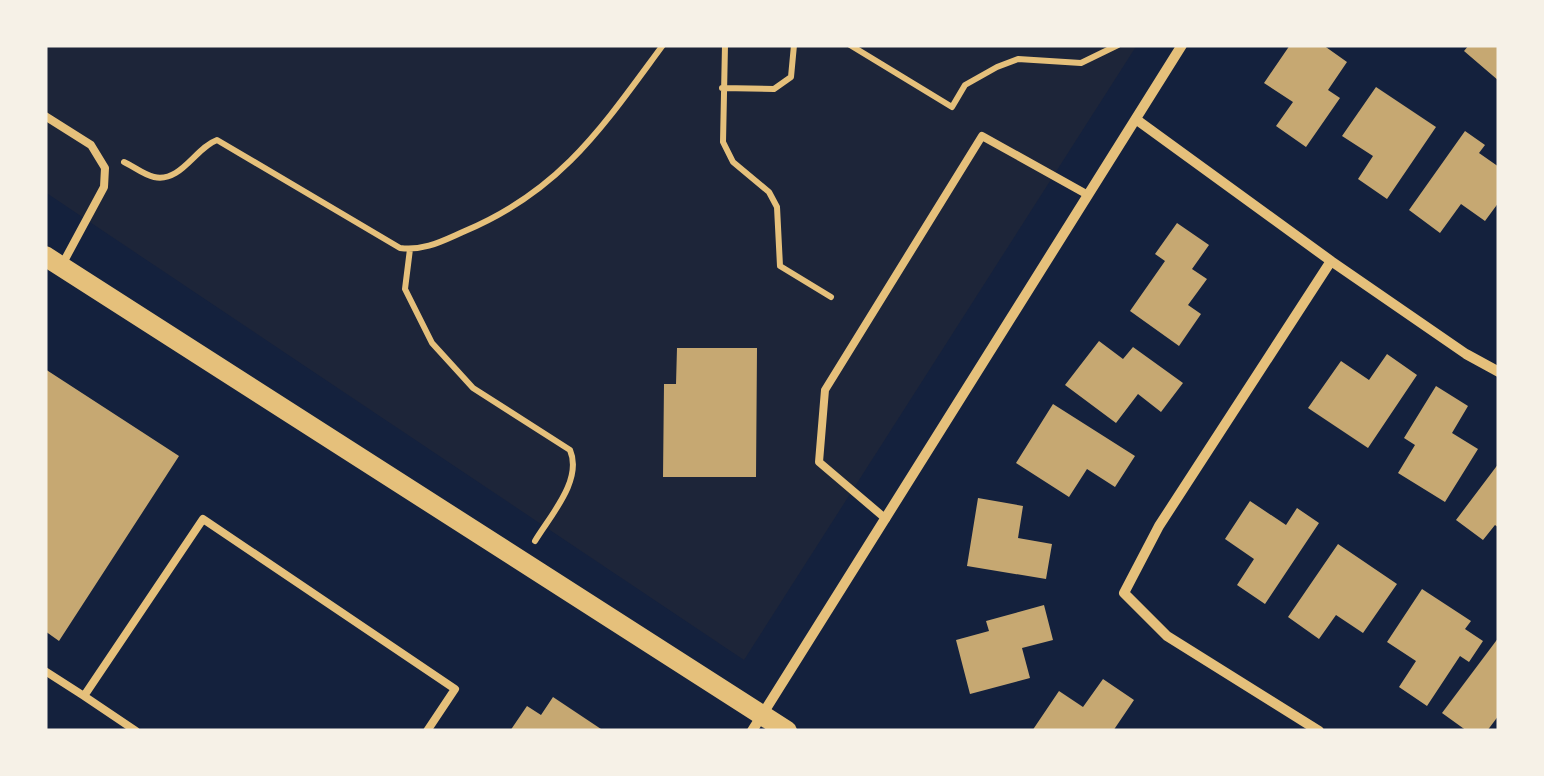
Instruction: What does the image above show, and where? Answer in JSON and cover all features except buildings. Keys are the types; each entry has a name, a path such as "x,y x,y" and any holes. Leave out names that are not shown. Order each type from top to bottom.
{"main road":[{"path":"50,261 757,723 787,731"}],"street":[{"path":"757,723 1182,45"},
{"path":"1137,120 1330,260 1466,354 1499,372"},
{"path":"1320,731 1167,636 1124,593 1159,526 1330,260"}],"lane":[{"path":"45,116 91,146 105,168 104,187 50,261"},
{"path":"886,520 820,462 825,390 982,136 1088,196"},
{"path":"84,696 203,519 455,689 427,731"},
{"path":"45,671 136,731"}],"path":[{"path":"91,146 156,178 182,168 208,143 217,140 400,248 421,250 497,218 535,194 598,134 663,45"},
{"path":"725,45 722,142 732,162 769,192 777,207 780,266 831,297"},
{"path":"722,88 774,89 791,77 794,45"},
{"path":"850,45 952,107 965,85 996,67 1018,60 1081,63 1118,45"},
{"path":"410,249 406,289 432,343 472,388 570,450 575,462 572,478 533,543"}],"shaded area":[{"path":"45,45 1137,45 744,660 45,192"}]}
